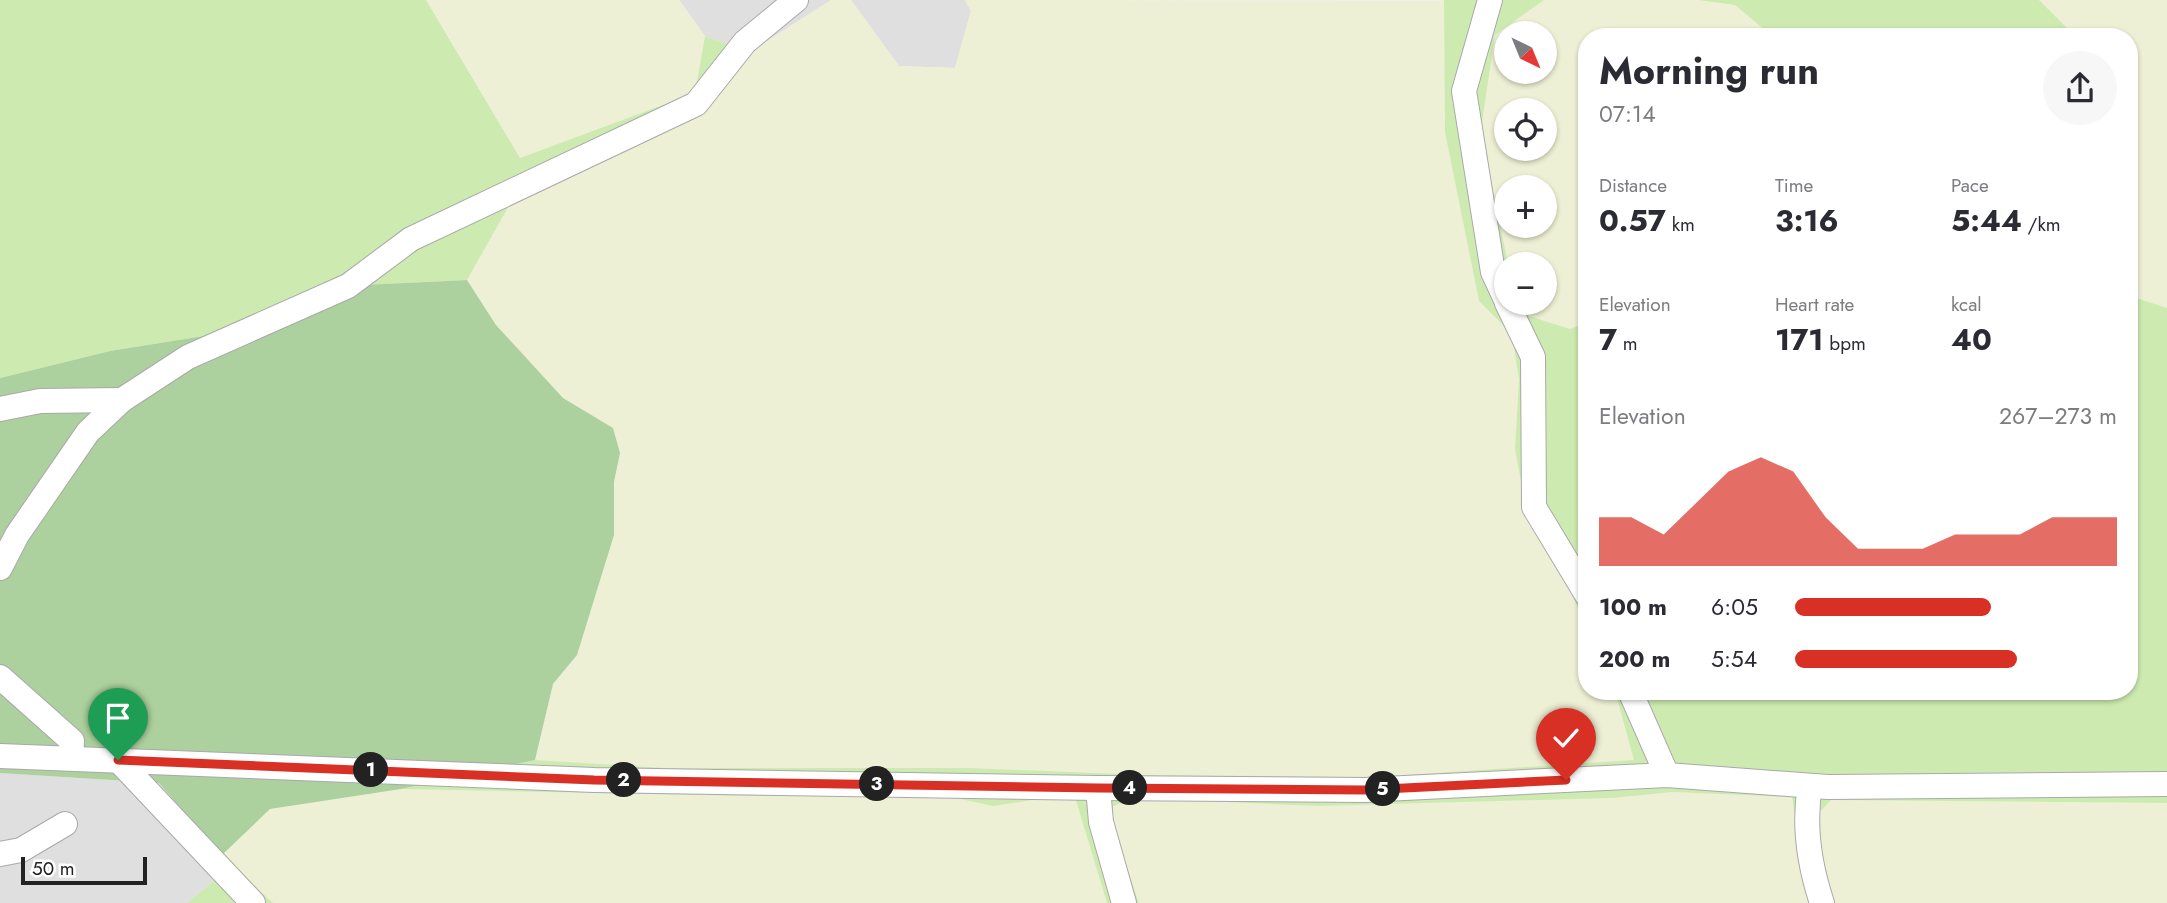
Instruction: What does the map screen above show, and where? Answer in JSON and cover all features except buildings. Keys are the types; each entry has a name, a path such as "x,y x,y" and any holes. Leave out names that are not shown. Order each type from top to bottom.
{"street":[{"path":"0,568 17,535 88,432 122,400 188,357 348,286 411,239 696,104 745,42 796,0"},
{"path":"1490,0 1464,91 1494,274"},
{"path":"1513,315 1533,357 1534,507 1578,580"},
{"path":"0,409 40,401 122,400"},
{"path":"0,677 72,741 71,757"},
{"path":"1634,700 1667,775"},
{"path":"0,756 594,780 1098,788 1364,790 1667,775 1811,786 2167,784"},
{"path":"118,760 253,903"},
{"path":"1811,786 1805,818 1814,880 1822,903"},
{"path":"1098,788 1101,822 1124,903"},
{"path":"0,854 21,850 65,824"}],"shaded area":[{"path":"679,0 831,0 750,52 705,36"},
{"path":"851,0 965,0 971,11 955,68 899,66"},
{"path":"0,773 159,783 221,856 216,879 187,903 0,903"}],"green space":[{"path":"0,0 426,0 520,158 695,93 705,36 750,52 683,124 514,197 467,280 342,286 216,334 110,351 0,378"},
{"path":"426,0 679,0 705,36 695,93 520,158"},
{"path":"831,0 851,0 899,66 955,68 971,11 965,0 1446,1 1445,132 1479,301 1512,334 1519,380 1515,449 1560,569 1578,608 1578,700 1618,700 1635,760 1375,777 1145,775 969,768 665,768 535,760 553,684 577,655 614,535 614,482 620,453 613,428 563,398 496,325 467,280 514,197 683,124 750,52"},
{"path":"1444,0 1544,0 1515,21 1494,21 1494,42 1481,129 1494,194 1494,238 1503,238 1506,252 1494,252 1494,315 1529,315 1570,329 1578,326 1578,608 1560,569 1527,513 1515,449 1519,380 1512,334 1479,301 1445,132"},
{"path":"1544,0 1697,0 1735,5 1762,28 1578,28 1578,326 1570,329 1529,315 1557,315 1557,252 1506,252 1503,238 1557,238 1557,175 1494,175 1494,194 1481,129 1494,42 1494,84 1558,84 1558,21 1515,21"},
{"path":"1698,0 2039,0 2067,28 1762,28 1735,5"},
{"path":"2039,0 2167,0 2167,308 2138,299 2138,28 2067,28"},
{"path":"467,280 496,325 563,398 613,428 620,453 614,482 614,535 577,655 553,684 535,760 401,789 270,809 221,856 159,783 0,773 0,378 110,351 216,334 342,286"},
{"path":"2138,299 2167,308 2167,803 1831,800 1816,816 1808,898 1792,797 1672,792 1613,798 1318,806 1133,798 1107,809 1139,903 1107,903 1074,794 993,806 942,795 752,796 401,789 535,760 665,768 969,768 1145,775 1375,777 1634,760 1617,700 2138,700"},
{"path":"401,789 752,796 1074,794 1107,903 273,903 221,856 270,809"},
{"path":"1672,792 1792,797 1810,903 1139,903 1107,809 1133,798 1318,806 1613,798"},
{"path":"1831,800 2167,803 2167,903 1832,903 1823,877 1816,816"},
{"path":"221,856 273,903 187,903 216,879"}],"route":[{"path":"118,760 594,780 1098,788 1364,790 1566,780"}]}
